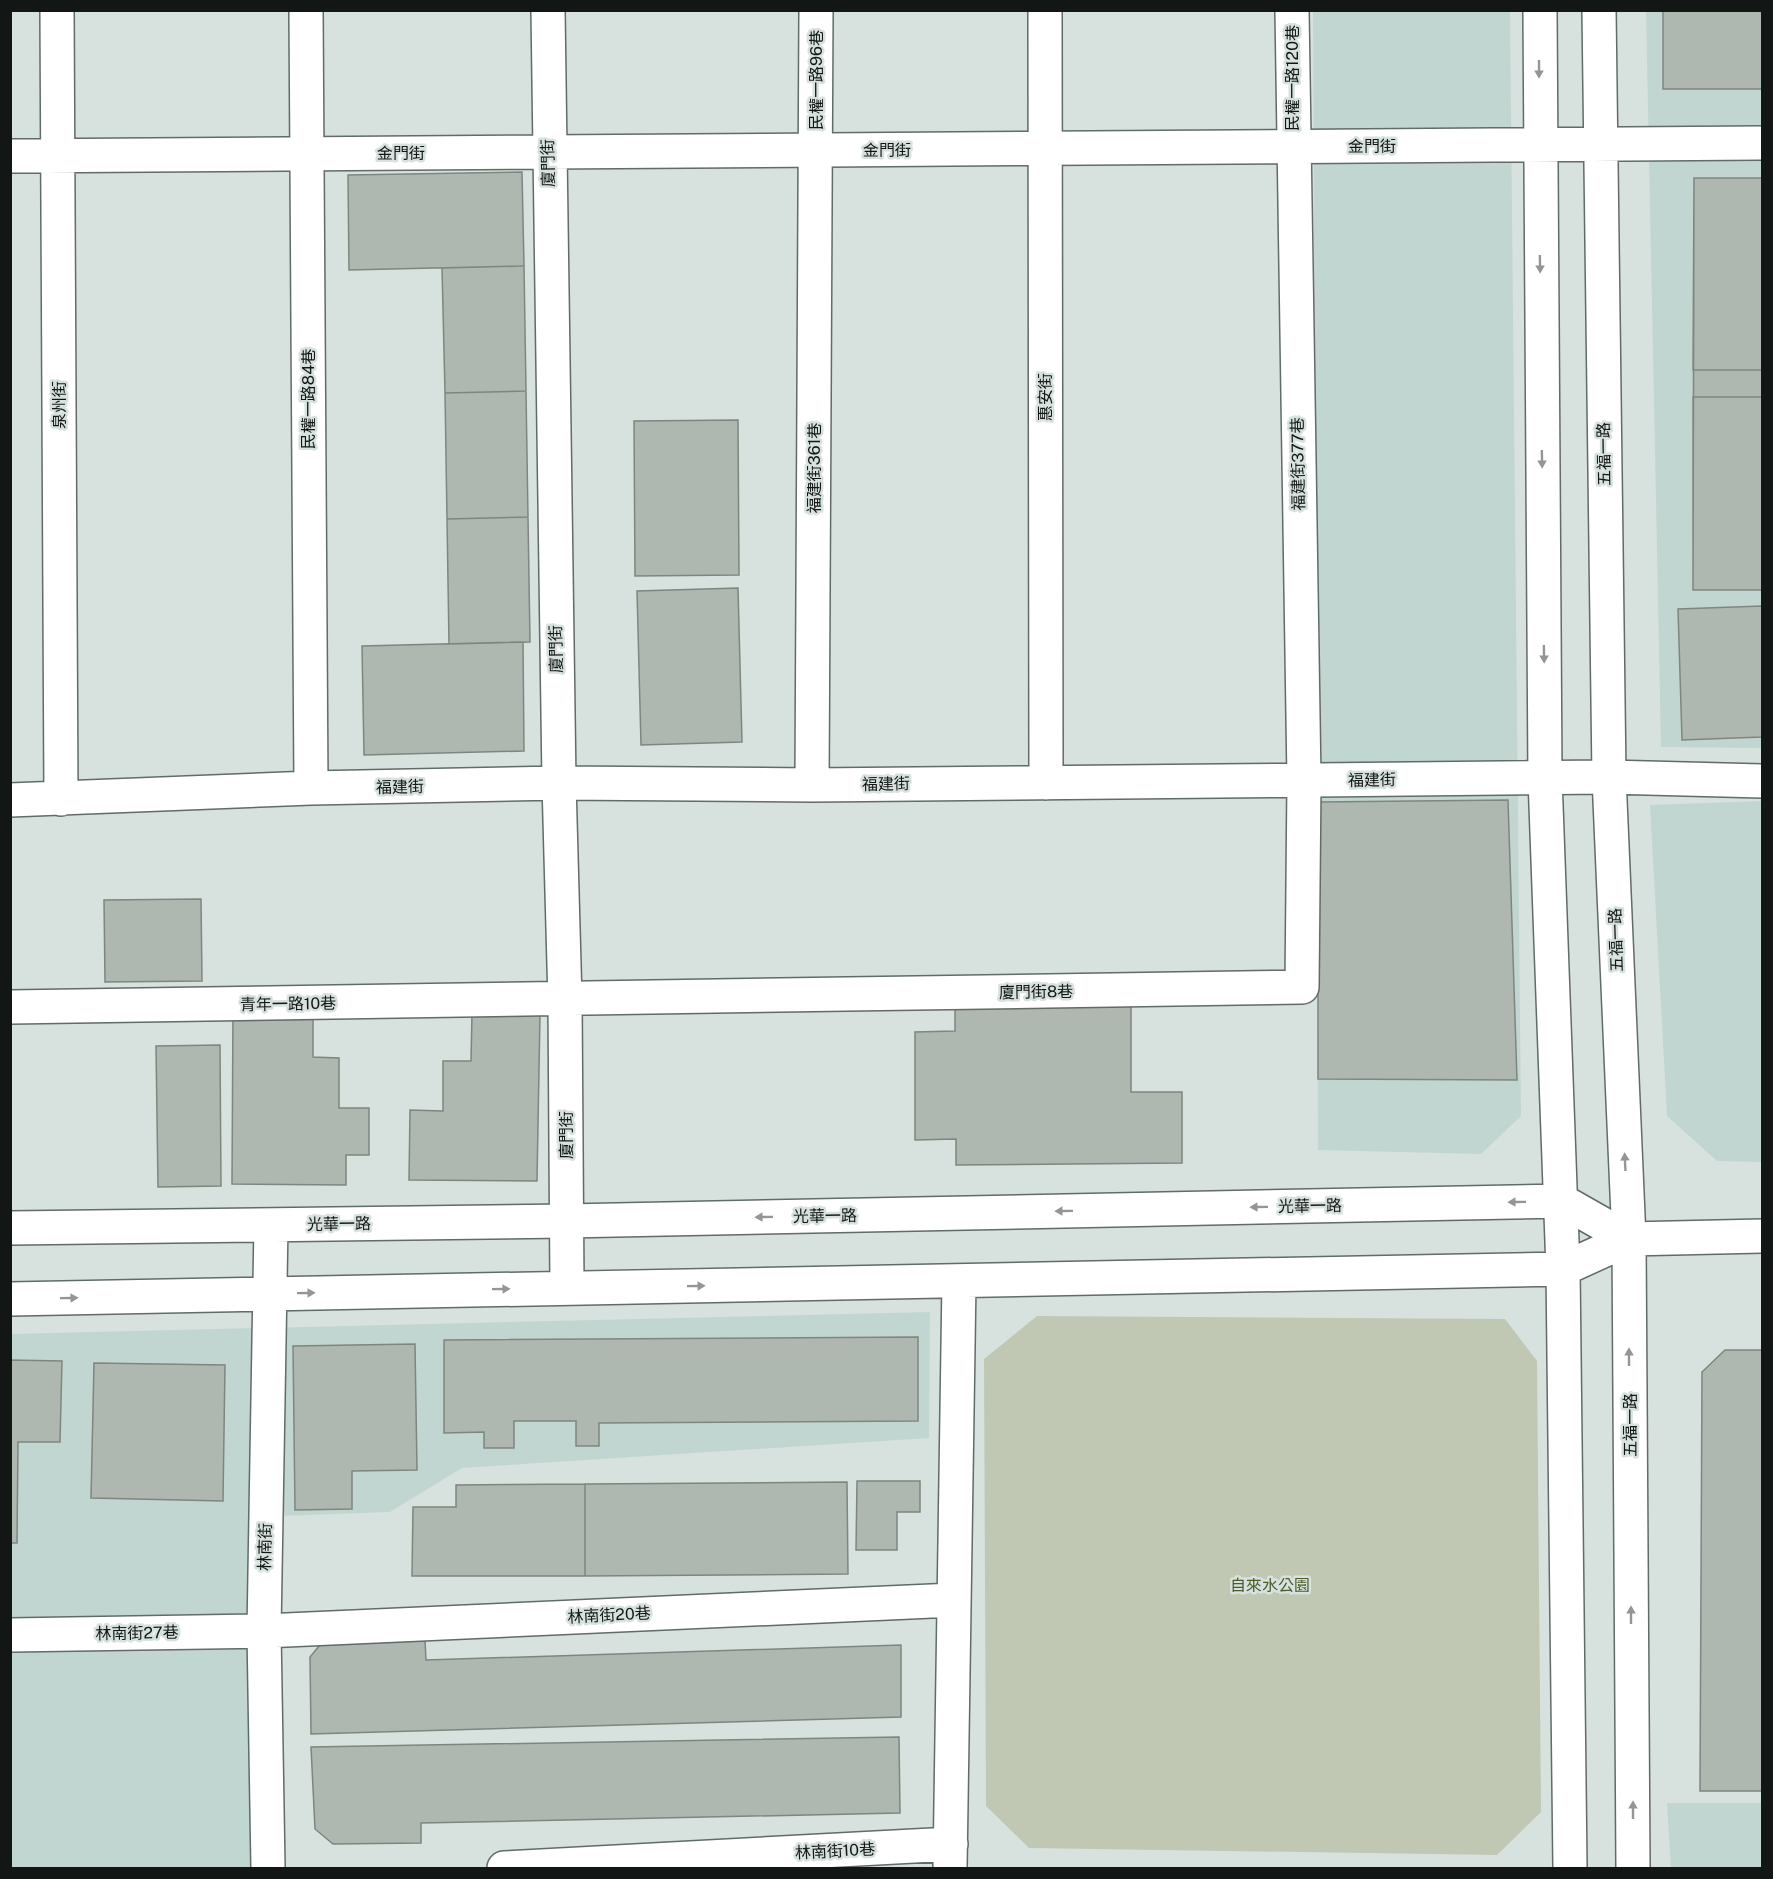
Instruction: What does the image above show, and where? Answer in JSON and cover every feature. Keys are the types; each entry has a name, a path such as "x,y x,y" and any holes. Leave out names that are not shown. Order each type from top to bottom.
{"street":[{"name":"泉州街","path":"57,10 61,799"},
{"name":"民權一路84巷","path":"306,10 311,788"},
{"name":"廈門街","path":"548,10 548,152 565,1001 567,1288"},
{"name":"民權一路96巷","path":"816,10 816,150"},
{"name":"惠安街","path":"1045,10 1046,783"},
{"name":"民權一路120巷","path":"1292,10 1293,146"},
{"path":"1540,10 1539,145 1545,778 1562,1201 1570,1869"},
{"name":"五福一路","path":"1599,10 1609,777 1629,1239 1633,1869"},
{"name":"金門街","path":"10,156 1762,143"},
{"name":"福建街377巷","path":"1293,146 1304,781"},
{"name":"福建街361巷","path":"812,785 816,150"},
{"name":"福建街","path":"10,800 311,788 559,783 812,785 1609,777 1762,781"},
{"name":"廈門街8巷","path":"565,1001 1302,987 1304,781"},
{"name":"青年一路10巷","path":"10,1007 565,1001"},
{"path":"1562,1201 1629,1239"},
{"name":"光華一路","path":"10,1228 567,1221 1562,1201"},
{"name":"林南街","path":"268,1869 264,1631 271,1225"},
{"path":"10,1299 1563,1269 1629,1239 1762,1236"},
{"path":"950,1856 958,1281"},
{"name":"林南街20巷","path":"264,1631 954,1600"},
{"name":"林南街27巷","path":"10,1635 264,1631"},
{"name":"林南街10巷","path":"504,1869 950,1856"}],"shaded area":[{"path":"1313,11 1510,11 1521,1116 1481,1154 1318,1150"},
{"path":"1646,11 1762,11 1762,748 1661,747"},
{"path":"1762,801 1762,1162 1717,1161 1667,1116 1650,805"},
{"path":"930,1312 929,1438 462,1468 390,1512 280,1516 284,1868 11,1868 10,1334"},
{"path":"1667,1803 1762,1803 1762,1868 1671,1868"}],"green space":[{"name":"自來水公園","path":"1037,1316 1505,1319 1537,1361 1541,1812 1497,1855 1029,1848 986,1806 984,1359"}],"building":[{"path":"1663,10 1762,10 1762,89 1663,89"},
{"path":"522,172 524,266 349,270 348,175"},
{"path":"1694,178 1762,178 1762,590 1693,590"},
{"path":"1694,178 1762,178 1762,370 1693,370"},
{"path":"524,266 526,391 445,393 442,268"},
{"path":"526,391 528,517 447,519 445,393"},
{"path":"1693,397 1762,397 1762,590 1693,590"},
{"path":"738,420 739,575 635,576 634,421"},
{"path":"528,517 530,642 449,644 447,519"},
{"path":"738,588 742,742 641,745 637,591"},
{"path":"1762,606 1762,737 1682,740 1678,609"},
{"path":"523,642 524,751 364,755 362,646"},
{"path":"1508,800 1517,1080 1318,1079 1318,802"},
{"path":"201,899 202,981 105,982 104,900"},
{"path":"233,1005 313,1005 313,1057 339,1058 339,1108 369,1108 369,1155 346,1155 346,1185 232,1184"},
{"path":"1131,1005 1131,1092 1182,1092 1182,1163 956,1165 956,1139 915,1140 915,1032 955,1031 955,1007"},
{"path":"472,1013 540,1014 537,1181 409,1180 410,1110 443,1111 443,1061 471,1061"},
{"path":"220,1045 221,1186 158,1187 156,1046"},
{"path":"918,1337 918,1421 599,1423 599,1446 576,1446 576,1421 514,1421 514,1448 484,1448 484,1432 444,1433 444,1340"},
{"path":"415,1344 417,1470 352,1471 352,1509 295,1510 293,1346"},
{"path":"1725,1350 1762,1350 1762,1791 1700,1791 1702,1372"},
{"path":"10,1360 62,1361 60,1442 18,1442 17,1543 10,1543"},
{"path":"94,1363 225,1365 223,1501 91,1498"},
{"path":"857,1481 920,1481 920,1512 897,1512 897,1550 856,1550"},
{"path":"847,1482 848,1574 585,1576 585,1484"},
{"path":"585,1484 585,1576 412,1576 413,1507 456,1507 456,1485"},
{"path":"324,1640 425,1640 426,1660 901,1645 901,1717 311,1734 310,1657"},
{"path":"899,1737 900,1813 421,1823 421,1843 333,1844 315,1829 311,1747"}]}
